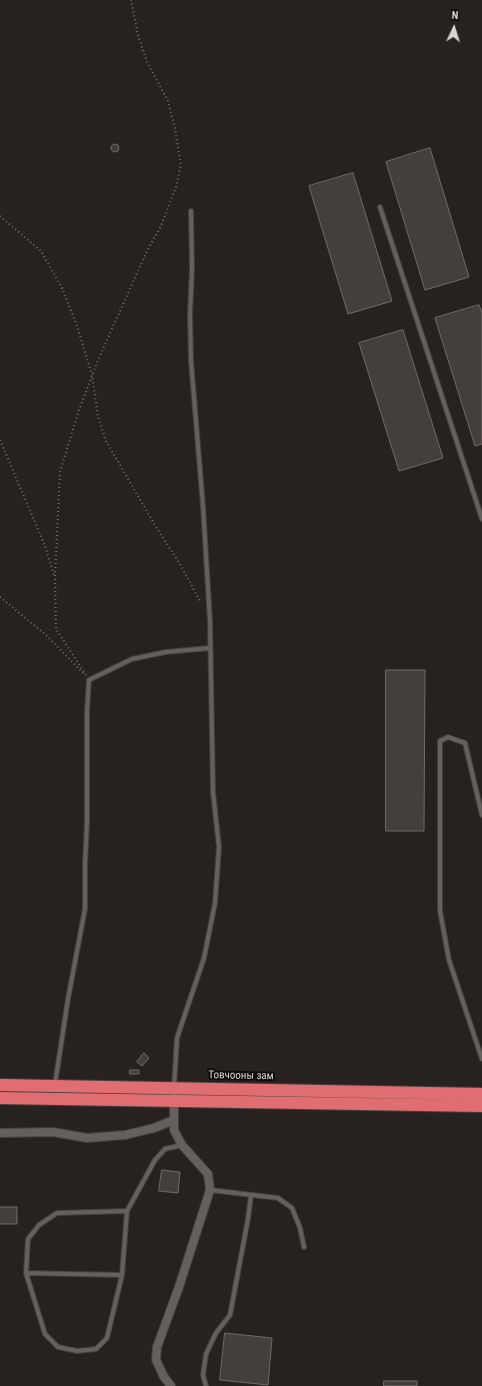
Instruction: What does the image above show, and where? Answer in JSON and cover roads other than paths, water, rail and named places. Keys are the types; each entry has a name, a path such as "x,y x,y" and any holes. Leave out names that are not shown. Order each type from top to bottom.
{"highway":[{"name":"Товчооны зам","path":"0,1085 482,1094"},
{"path":"0,1098 482,1106"}],"street":[{"path":"171,1386 164,1378 156,1360 157,1347 179,1287 210,1190 208,1174 182,1145 174,1130 174,1088"},
{"path":"0,1133 53,1132 87,1138 125,1135 154,1128 174,1120"}],"lane":[{"path":"380,207 482,519"},
{"path":"174,1088 177,1038 204,958 215,904 219,847 213,792 210,621 203,506 191,362 191,210"},
{"path":"55,1086 68,999 86,909 85,864 87,822 87,711 89,680 132,659 166,652 210,648"},
{"path":"482,815 465,743 448,737 440,741 440,911 449,960 482,1059"},
{"path":"127,1211 57,1213 39,1225 28,1239 26,1273 45,1334 58,1347 77,1351 96,1349 107,1338 122,1276 127,1211 155,1160 165,1149 182,1145"},
{"path":"210,1190 278,1198 292,1208 300,1228 304,1248"},
{"path":"206,1386 203,1375 206,1354 216,1334 230,1316 251,1195"},
{"path":"26,1273 122,1276"}]}
